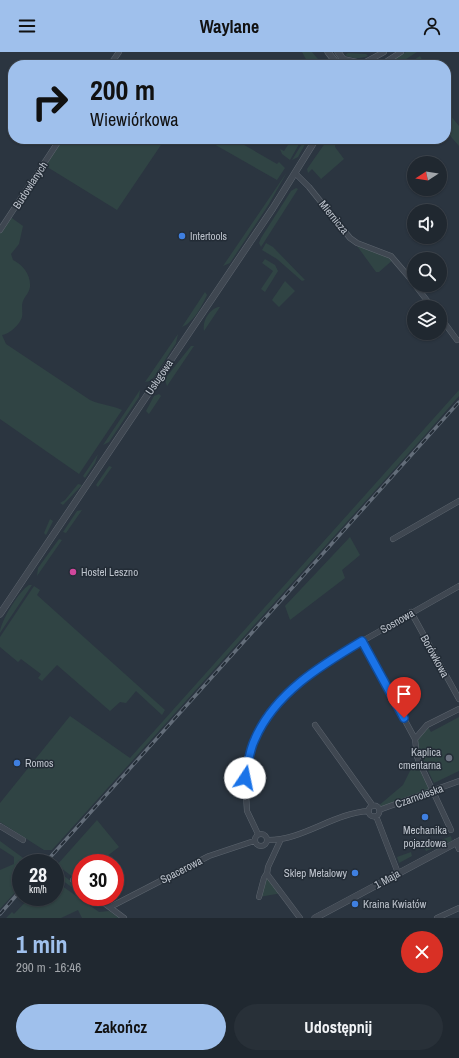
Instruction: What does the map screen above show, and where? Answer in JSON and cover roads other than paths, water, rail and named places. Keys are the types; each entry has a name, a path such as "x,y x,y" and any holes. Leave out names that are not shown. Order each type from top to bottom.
{"street":[{"path":"328,52 334,60"},
{"path":"338,52 343,59 348,60"},
{"path":"370,60 384,52"},
{"path":"388,60 400,52"},
{"name":"Budowlanych","path":"0,230 57,144"},
{"name":"Usługowa","path":"0,614 313,144"},
{"name":"Miernicza","path":"295,173 309,187 352,239 391,256 407,275"},
{"path":"447,326 457,340"},
{"path":"393,539 459,501"},
{"name":"Sosnowa","path":"258,834 247,811 245,778 254,741 263,721 294,687 322,664 459,586"},
{"name":"Borówkowa","path":"411,612 459,699"},
{"path":"362,641 415,739 417,757 451,830"},
{"path":"415,739 427,726 459,709"},
{"path":"315,725 373,806 377,807 379,810 376,816 398,873"},
{"name":"Czarnoleska","path":"379,810 459,781"},
{"path":"267,840 281,839 360,812 369,811 373,806"},
{"path":"369,811 371,816 376,816"},
{"path":"0,826 23,840"},
{"path":"258,834 263,834 267,840 264,845 261,846 258,846 254,841 258,834"},
{"path":"259,897 268,867 281,839"},
{"name":"Spacerowa","path":"110,907 209,856 254,841"},
{"path":"457,841 459,849"},
{"name":"1 Maja","path":"317,918 457,841"},
{"path":"267,873 300,918"},
{"path":"110,907 124,918"},
{"path":"437,918 459,908"}],"railway":[{"path":"53,854 459,402"},
{"path":"0,914 12,900"}],"place":[{"name":"Intertools","path":"182,236"},
{"name":"Hostel Leszno","path":"73,572"},
{"name":"Kaplica cmentarna","path":"449,758"},
{"name":"Romos","path":"17,763"},
{"name":"Mechanika pojazdowa","path":"425,817"},
{"name":"Sklep Metalowy","path":"355,873"},
{"name":"Kraina Kwiatów","path":"355,904"}]}
